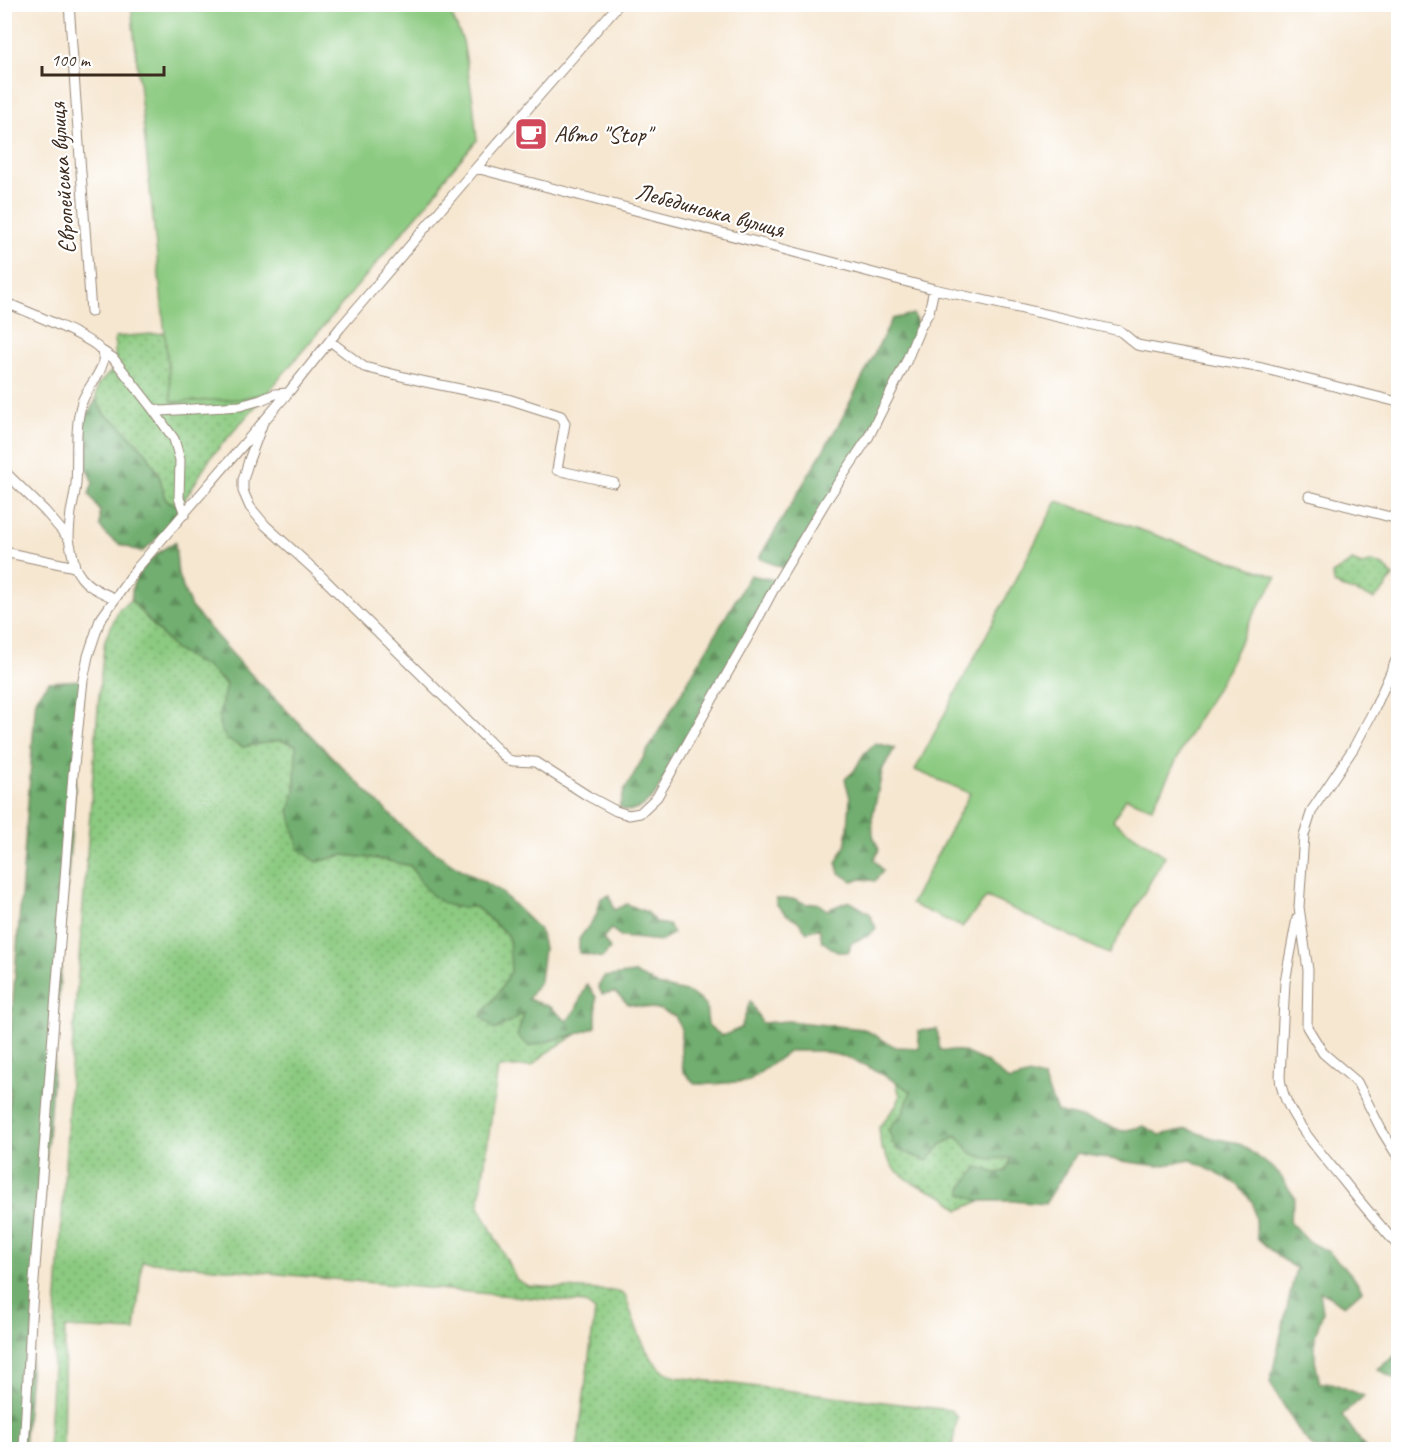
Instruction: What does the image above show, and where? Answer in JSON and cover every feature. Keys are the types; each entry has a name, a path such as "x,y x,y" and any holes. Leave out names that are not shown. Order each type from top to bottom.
{"street":[{"name":"Європейська вулиця","path":"69,4 91,312"},
{"path":"24,1449 32,1309 73,775 86,665 95,630 114,598 137,568 288,393 476,168 619,4"},
{"name":"Лебединська вулиця","path":"476,168 934,289 1120,331 1137,345 1262,368 1398,402"},
{"path":"264,420 243,480 243,491 250,507 265,525 318,573 507,759 535,762 616,811 629,815 640,813 657,797 778,581 826,501 868,438 929,312 934,289"},
{"path":"4,302 67,329 96,345 113,358 174,439 180,460 179,498 185,514"},
{"path":"330,341 364,367 413,380 508,399 561,416 565,423 557,470 614,483"},
{"path":"102,351 103,362 82,400 77,435 76,486 69,539 75,567 80,578 97,591 114,598"},
{"path":"152,408 161,411 240,406 275,394 288,393"},
{"path":"4,471 45,511 69,539"},
{"path":"1309,496 1398,519"},
{"path":"4,552 75,567"},
{"path":"1398,656 1375,708 1353,749 1312,810 1305,835 1299,907 1285,982 1280,1077 1281,1089 1313,1144 1398,1246"},
{"path":"1299,907 1308,970 1307,1027 1323,1053 1357,1082 1398,1157"}],"green space":[{"path":"131,5 447,5 463,41 477,140 443,180 439,189 268,392 239,399 172,402"},
{"path":"913,314 920,328 868,438 785,569 759,558 839,424 892,319"},
{"path":"165,333 172,402 239,399 268,392 211,457 180,507 165,499 160,477 147,454 118,423 105,415 96,400 97,385 115,368 115,337"},
{"path":"96,400 105,415 118,423 147,454 160,477 165,499 180,507 164,532 142,552 121,545 107,536 100,526 100,511 89,494 93,483 86,467 88,452 83,432 85,418"},
{"path":"1057,501 1277,577 1250,621 1226,672 1196,722 1152,808 1126,798 1113,821 1165,856 1109,954 987,897 962,927 911,904 970,793 915,770"},
{"path":"175,542 178,575 191,607 242,665 412,836 457,867 499,890 540,930 544,948 540,981 528,999 550,1007 567,1021 576,1009 587,984 596,997 596,1027 529,1046 517,1036 524,1013 495,1030 481,1016 511,971 509,936 476,907 454,907 438,900 411,866 380,859 343,855 317,862 299,849 289,811 295,792 296,745 280,740 243,747 227,740 220,728 219,717 226,684 207,667 175,650 131,600 133,585 145,566 162,550"},
{"path":"1352,561 1362,565 1373,562 1385,567 1393,576 1385,589 1374,599 1334,584 1332,574"},
{"path":"750,575 775,580 655,795 643,806 634,810 624,810 619,807 625,789"},
{"path":"131,600 175,650 207,667 226,685 219,717 243,747 280,740 296,745 295,792 289,811 317,862 343,855 380,859 411,866 416,875 453,907 476,907 509,937 512,971 481,1017 525,1012 529,1046 577,1034 546,1053 532,1066 498,1068 479,1206 517,1280 528,1286 616,1291 625,1295 648,1353 662,1369 676,1377 950,1410 957,1417 952,1449 577,1449 595,1311 585,1303 142,1261 135,1331 65,1328 63,1449 48,1450 71,1065 100,681 105,640 119,609"},
{"path":"83,680 24,1449 5,1449 4,1175 10,1088 5,1087 4,1066 8,1066 36,697 49,682"},
{"path":"875,743 895,748 883,768 872,819 873,835 879,850 874,859 883,871 875,881 862,879 852,881 840,873 836,863 845,846 848,828 850,798 845,779"},
{"path":"610,895 614,910 627,904 646,912 657,923 668,925 673,933 661,941 622,937 611,929 603,938 610,949 602,958 579,953 579,939 596,916 601,898"},
{"path":"776,899 795,899 806,904 817,903 827,910 849,901 869,913 876,928 869,935 851,943 849,952 837,952 822,941 819,928 807,932 797,920 787,915 776,904"},
{"path":"634,973 660,986 690,993 706,1005 708,1025 722,1036 741,1028 750,1001 762,1023 788,1021 864,1029 895,1047 919,1048 919,1031 937,1029 940,1050 962,1051 986,1062 1009,1081 1030,1075 1043,1078 1057,1112 1122,1131 1144,1126 1160,1135 1187,1129 1212,1138 1239,1143 1278,1172 1295,1198 1289,1221 1309,1242 1329,1252 1352,1275 1362,1290 1344,1306 1320,1291 1323,1312 1315,1336 1315,1361 1320,1384 1332,1383 1364,1396 1342,1415 1366,1449 1315,1449 1301,1434 1270,1383 1296,1268 1277,1256 1257,1238 1253,1203 1237,1184 1191,1160 1159,1166 1077,1153 1045,1204 980,1201 962,1194 962,1187 978,1167 996,1173 1006,1171 1011,1158 989,1159 971,1153 957,1135 941,1145 927,1161 896,1149 888,1130 903,1113 911,1091 849,1058 821,1051 790,1051 748,1081 695,1084 683,1071 681,1029 675,1016 661,1010 628,1004 615,992 602,994 598,986 604,977"},
{"path":"896,1081 911,1091 903,1113 888,1130 927,1161 941,1145 957,1135 969,1149 980,1156 986,1158 1012,1157 1006,1171 996,1173 962,1194 980,1201 959,1210 947,1198 913,1183 894,1169 881,1147 879,1127 896,1106 900,1097"},
{"path":"1398,1353 1398,1381 1378,1369"}],"place":[{"name":"Авто \"Stop\"","path":"531,134"}]}
